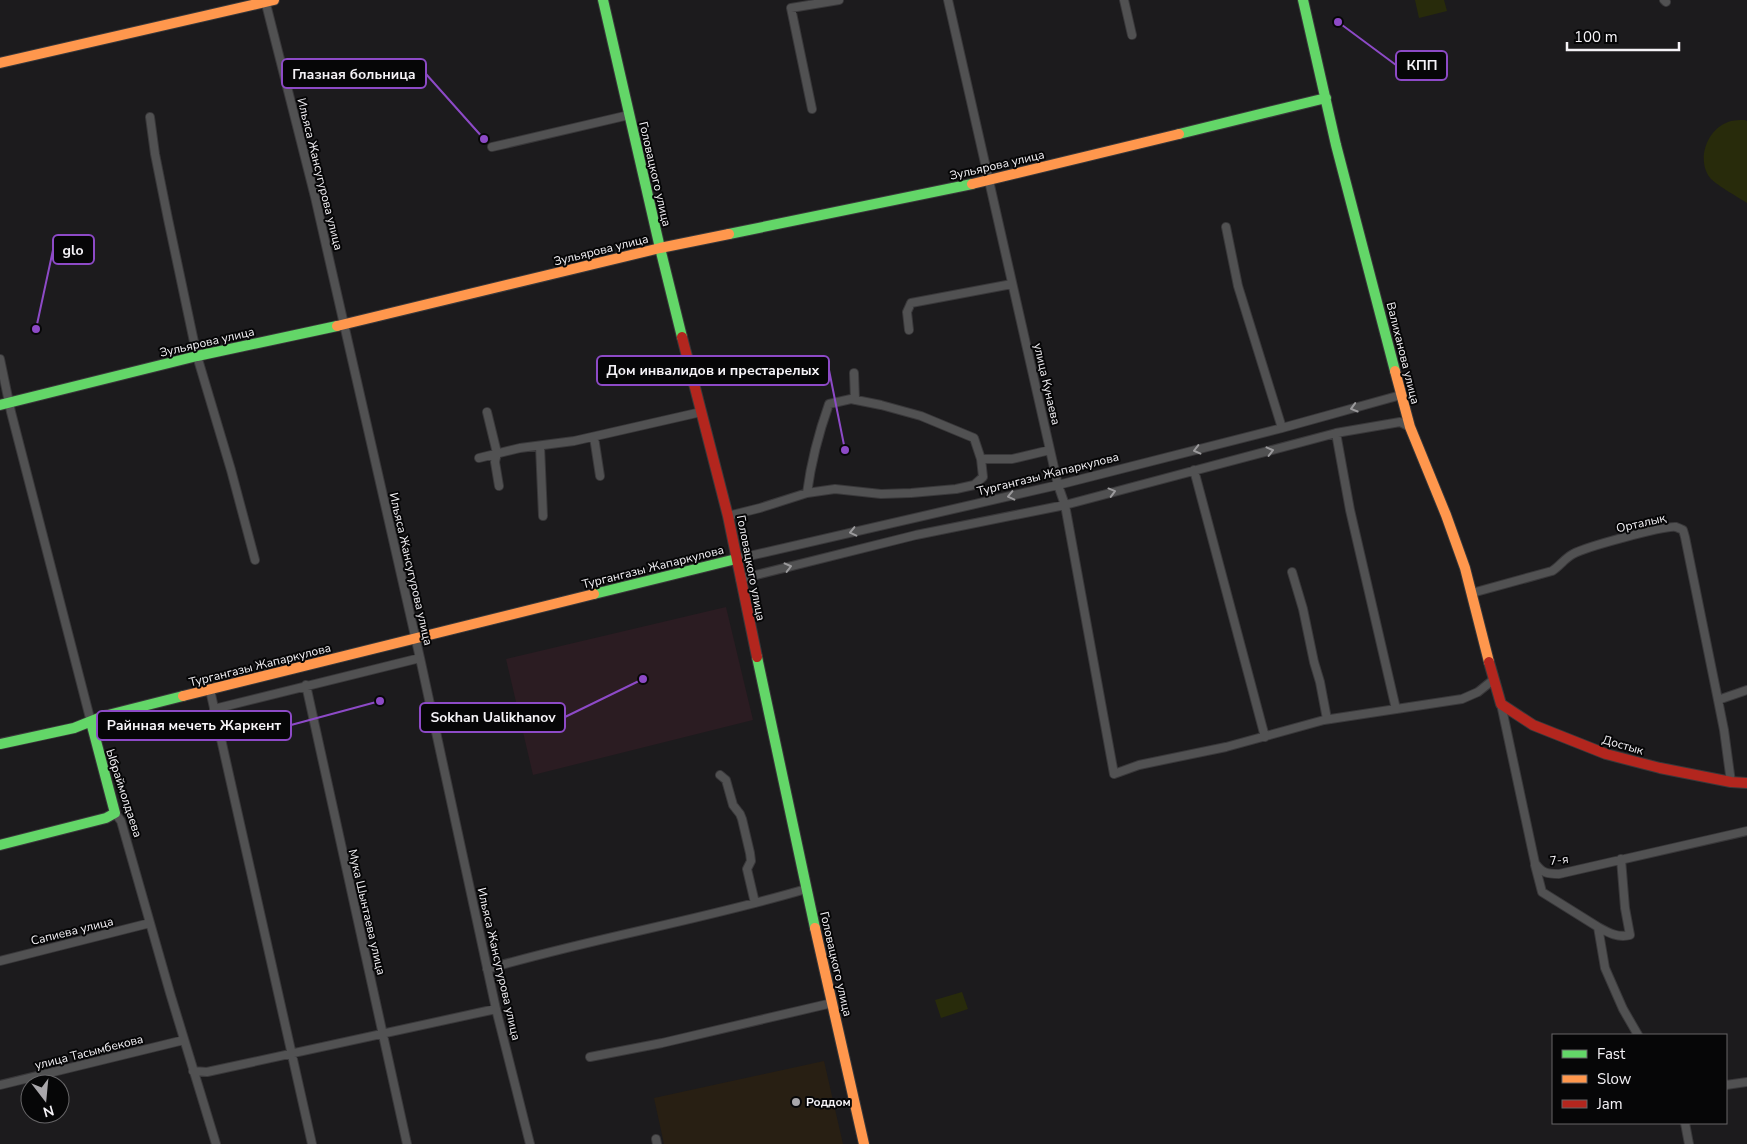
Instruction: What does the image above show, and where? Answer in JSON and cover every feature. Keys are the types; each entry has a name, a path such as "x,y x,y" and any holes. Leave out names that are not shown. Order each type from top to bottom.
{"street":[{"name":"Головацкого улица","path":"603,0 660,248 728,516 806,889 864,1144"},
{"path":"812,109 791,8 839,0"},
{"name":"улица Кунаева","path":"948,0 1058,485 1065,505 1114,774 1139,765 1265,737"},
{"path":"1124,0 1132,35"},
{"name":"Валиханова улица","path":"1303,0 1336,145 1401,395 1410,427 1446,515 1472,593 1493,680 1501,704"},
{"path":"0,63 268,1"},
{"name":"Ильяса Жансугурова улица","path":"268,1 315,197 420,658 496,1009 530,1144"},
{"name":"Зульярова улица","path":"5,404 197,356 343,324 660,248 988,181 1326,98"},
{"path":"492,147 629,115"},
{"path":"150,117 155,154 197,356 231,470 255,560"},
{"path":"1226,228 1238,286 1282,428"},
{"path":"909,330 907,312 910,303 1012,284"},
{"name":"Ыбраймолдаева","path":"0,359 5,404 33,498 99,756 116,813 121,821 193,1072 216,1144"},
{"path":"854,373 856,400"},
{"name":"Тургангазы Жапаркулова","path":"0,744 74,728 104,716 736,560 1058,485 1282,428 1401,395"},
{"path":"728,516 807,493 835,490 881,494 956,489 974,485 983,477 981,459 974,438 921,416 851,399 829,404 809,473 807,493"},
{"path":"487,412 497,453 495,462 499,486"},
{"path":"479,458 520,448 594,437 701,412"},
{"path":"740,579 916,535 1065,505 1336,434 1400,422 1410,427"},
{"path":"1336,434 1350,510 1396,708"},
{"path":"594,437 600,476"},
{"path":"540,446 543,516"},
{"path":"981,459 1012,459 1050,450"},
{"path":"1194,470 1265,737 1327,719 1462,700 1478,692 1493,680"},
{"name":"Орталық","path":"1472,593 1552,570 1561,565 1566,558 1574,553 1624,537 1675,527 1683,530 1718,700"},
{"path":"1292,572 1303,609 1327,719"},
{"path":"214,709 420,658"},
{"name":"Мука Шынтаева улица","path":"306,686 407,1144"},
{"path":"210,690 312,1144"},
{"path":"1731,782 1718,700 1747,690"},
{"name":"Достык","path":"1501,704 1532,724 1606,754 1660,768 1731,782 1747,783"},
{"name":"7-я","path":"1501,704 1535,863 1546,874 1559,874 1747,831"},
{"path":"720,775 726,780 733,805 742,819 751,861 747,869 755,903"},
{"path":"0,844 106,818 116,813"},
{"path":"1535,863 1542,892 1609,933 1623,937 1630,934 1625,908 1621,859"},
{"path":"487,969 806,889"},
{"name":"Сапиева улица","path":"0,961 150,923"},
{"path":"1598,926 1605,968 1637,1034"},
{"path":"590,1057 832,1004"},
{"path":"193,1072 207,1072 496,1009"},
{"name":"улица Тасымбекова","path":"0,1085 184,1040"},
{"path":"1727,1085 1747,1082"},
{"path":"1685,1124 1689,1144"}],"shaded area":[{"path":"726,607 753,720 533,775 506,659"},
{"path":"824,1061 843,1144 664,1144 654,1098"}],"green space":[{"path":"1415,0 1444,0 1447,11 1419,18"},
{"path":"1730,121 1747,121 1747,203 1711,179 1704,164 1705,148 1713,133"},
{"path":"962,992 968,1009 941,1018 935,1000"}],"traffic: fast":[{"path":"603,0 682,337"},
{"path":"1303,0 1336,145 1395,371"},
{"path":"1179,134 1326,98"},
{"path":"729,234 972,184"},
{"path":"0,405 197,356 337,326"},
{"path":"594,594 736,559"},
{"path":"757,657 815,928"},
{"path":"0,744 74,728 104,716 183,696"},
{"path":"0,845 106,818 115,813 91,722"}],"traffic: slow":[{"path":"0,63 274,0"},
{"path":"972,184 1179,134"},
{"path":"337,326 660,248 729,234"},
{"path":"1395,371 1410,427 1446,515 1465,568 1489,662"},
{"path":"183,696 594,594"},
{"path":"815,928 864,1144"}],"traffic: jam":[{"path":"682,337 728,516 757,657"},
{"path":"1489,662 1501,704 1533,725 1606,754 1660,768 1731,782 1747,783"}],"place":[{"name":"КПП","path":"1338,22"},
{"name":"Глазная больница","path":"484,139"},
{"name":"glo","path":"36,329"},
{"name":"Дом инвалидов и престарелых","path":"845,450"},
{"name":"Sokhan Ualikhanov","path":"643,679"},
{"name":"Райнная мечеть Жаркент","path":"380,701"},
{"name":"Роддом","path":"796,1102"}]}
